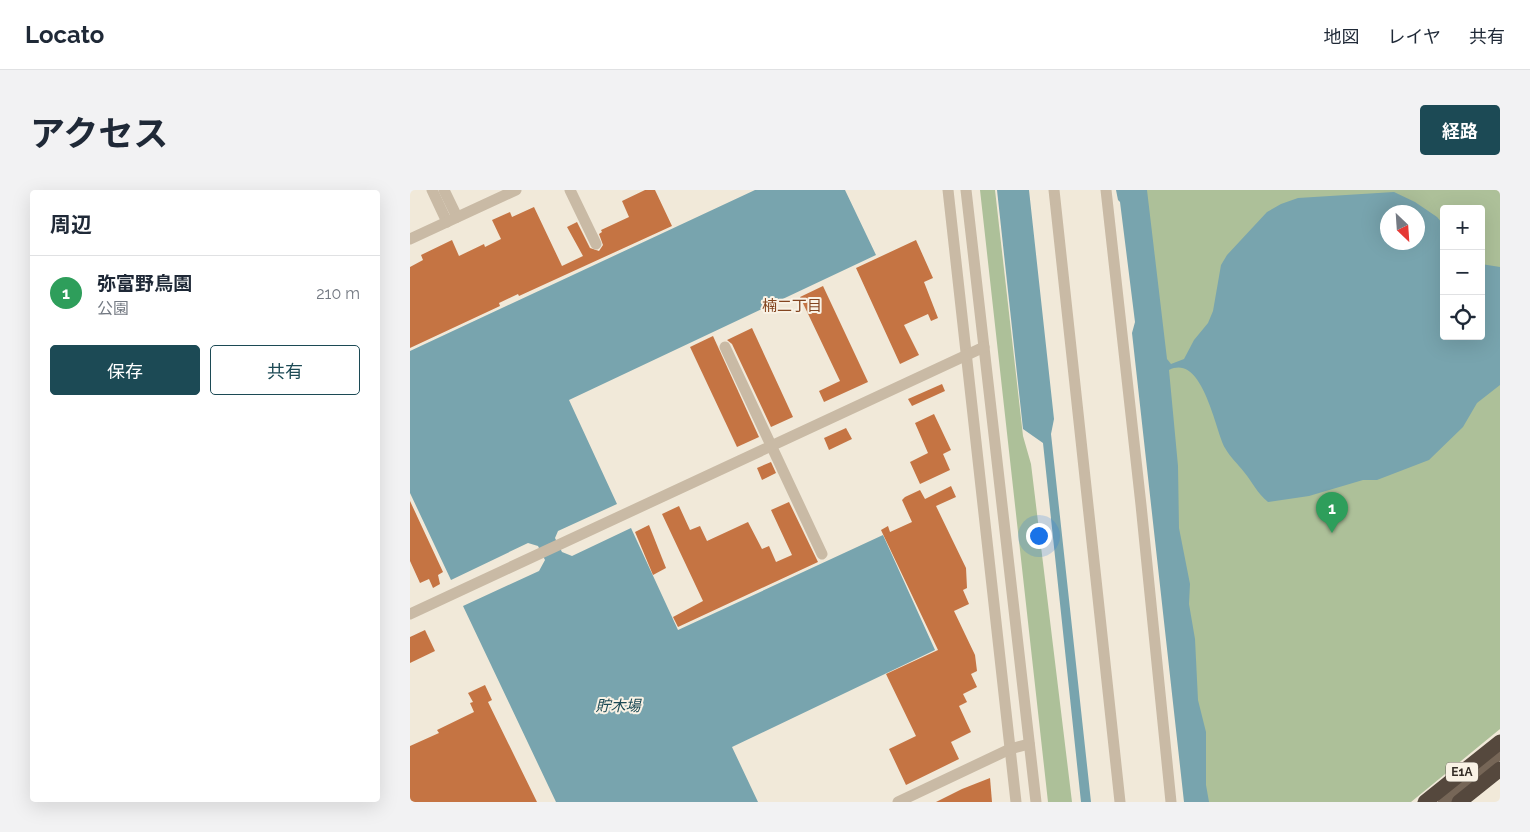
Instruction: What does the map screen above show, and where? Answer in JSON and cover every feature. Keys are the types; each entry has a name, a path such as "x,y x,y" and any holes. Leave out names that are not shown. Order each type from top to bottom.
{"highway":[{"name":"E1A","path":"1425,802 1500,742"},
{"name":"E1A","path":"1459,802 1500,769"}],"main road":[{"path":"1444,802 1500,753"},
{"path":"1470,802 1500,777"}],"street":[{"path":"432,190 452,220"},
{"path":"444,190 452,220"},
{"path":"410,239 516,190"},
{"path":"570,190 596,244"},
{"path":"948,190 1016,802"},
{"path":"966,190 1036,802"},
{"path":"1054,190 1120,802"},
{"path":"1106,190 1141,505 1171,802"},
{"path":"725,347 822,554"},
{"path":"410,614 984,347"},
{"path":"905,800 1010,749 1029,744"}],"green space":[{"path":"980,190 995,190 1023,436 1031,464 1072,802 1048,802"},
{"path":"1127,190 1500,190 1500,729 1411,802 1194,802"}],"water":[{"name":"貯木場","path":"755,190 845,190 876,255 569,400 617,504 558,531 555,538 562,552 572,556 631,528 678,630 883,535 935,650 732,747 758,802 556,802 463,606 539,571 545,560 538,546 528,543 451,580 410,493 410,351"},
{"path":"997,190 1029,190 1054,419 1051,434 1091,802 1081,802 1043,443 1023,429"},
{"path":"1116,190 1147,190 1167,359 1171,364 1184,359 1194,340 1208,323 1213,311 1221,265 1227,255 1267,212 1281,204 1298,198 1394,192 1419,205 1380,205 1380,250 1425,250 1425,209 1437,217 1440,220 1440,340 1485,340 1485,265 1500,267 1500,385 1477,403 1463,427 1429,460 1377,480 1363,480 1309,496 1268,502 1225,448 1199,382 1191,372 1181,368 1169,370 1178,466 1179,528 1190,584 1189,604 1195,639 1198,700 1206,732 1206,785 1209,802 1184,802 1132,333 1135,322 1120,202"}],"building":[{"path":"645,190 655,190 672,226 519,296 518,294 499,303 500,306 410,348 410,267 423,260 421,255 452,240 459,256 484,244 485,247 501,239 492,220 510,212 512,217 534,207 562,266 583,256 567,227 577,222 590,248 599,251 603,245 599,234 602,232 601,230 629,217 622,201"},
{"path":"916,240 933,278 924,282 938,318 931,321 928,314 904,325 919,355 900,364 856,268"},
{"path":"823,286 868,382 824,402 819,391 840,381 800,297"},
{"path":"752,328 793,417 771,427 732,344 727,340"},
{"path":"713,336 759,437 737,447 690,347"},
{"path":"942,384 945,391 912,406 908,399"},
{"path":"934,414 951,450 943,454 950,470 920,484 910,462 928,453 915,423"},
{"path":"846,428 852,439 829,450 824,438"},
{"path":"771,462 776,473 762,480 757,468"},
{"path":"951,486 956,497 936,506 966,568 967,588 963,590 969,604 954,611 975,655 977,671 971,674 977,687 963,694 967,702 959,706 971,732 951,742 959,759 906,785 889,749 916,736 886,674 938,650 881,530 888,526 890,532 912,522 902,500 905,497 920,490 925,499"},
{"path":"410,501 443,572 438,575 440,584 433,588 429,579 420,583 410,561"},
{"path":"789,502 818,562 678,627 673,617 703,601 662,514 679,506 690,530 700,526 707,541 748,522 762,549 769,546 776,562 792,555 771,510"},
{"path":"649,525 666,568 653,575 635,532"},
{"path":"425,630 435,651 410,663 410,637"},
{"path":"485,685 492,700 488,702 537,802 410,802 410,746 439,733 437,730 474,712 470,703 473,702 468,693"},
{"path":"990,778 992,802 936,802 962,789"}],"place":[{"name":"弥富野鳥園","path":"1332,533"}],"district":[{"name":"楠二丁目","path":"792,306"}]}
